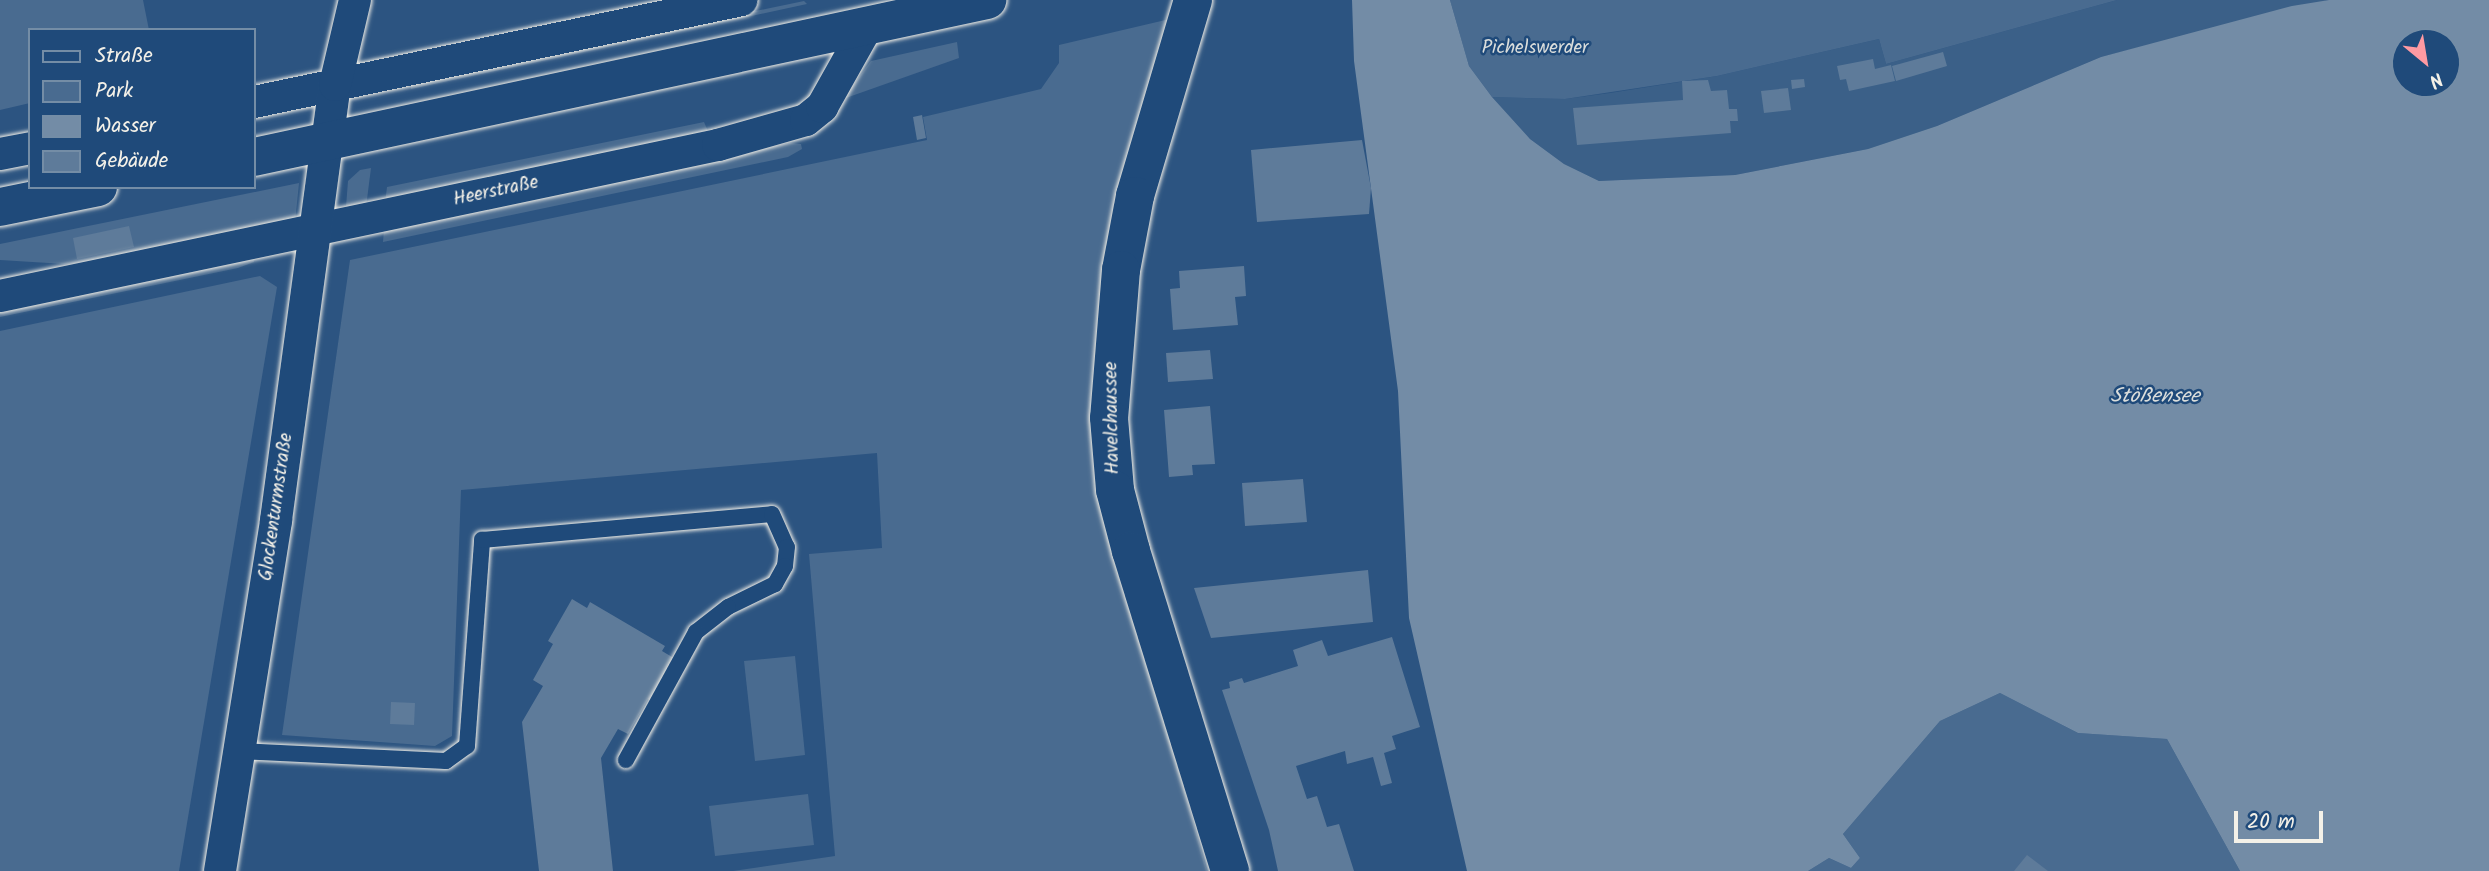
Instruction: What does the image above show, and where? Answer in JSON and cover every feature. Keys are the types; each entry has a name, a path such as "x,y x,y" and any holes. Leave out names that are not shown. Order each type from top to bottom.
{"street":[{"name":"Glockenturmstraße","path":"220,871 317,230 335,85 355,0"},
{"path":"256,102 741,0"},
{"path":"256,157 987,0"},
{"name":"Havelchaussee","path":"1193,0 1135,196 1116,309 1109,418 1115,490 1131,551 1230,871"},
{"name":"Heerstraße","path":"0,296 718,145 806,120 822,107 868,25"},
{"path":"256,122 335,85"},
{"path":"0,154 28,148"},
{"path":"0,207 88,189"},
{"name":"Heerstraße","path":"0,273 72,281"}],"lane":[{"path":"239,751 446,761 467,746 482,540 772,514 787,547 785,566 775,584 728,607 696,632 626,760"}],"shaded area":[{"path":"2117,0 2329,0 2101,57 1937,126 1868,149 1735,175 1599,181 1564,164 1530,139 1492,97 1565,99 1610,93 1717,76 1879,39 1886,64"}],"green space":[{"path":"0,0 143,0 149,28 28,28 28,103 0,110"},
{"name":"Pichelswerder","path":"1450,0 2117,0 1886,64 1879,39 1717,76 1565,99 1492,97 1469,66"},
{"path":"804,1 807,4 411,89 411,82"},
{"path":"1174,18 1110,251 1096,340 1096,389 1126,582 1207,871 733,871 835,856 809,554 882,548 877,453 461,490 452,736 435,746 282,735 350,260 927,140 923,117 1041,89 1059,63 1059,45"},
{"path":"957,42 959,58 843,99 871,61"},
{"path":"704,122 710,136 385,203 387,187"},
{"path":"790,143 801,144 802,149 788,157 383,242 384,230"},
{"path":"371,168 366,207 346,207 348,181 360,170"},
{"path":"299,183 295,222 108,260 65,264 0,260 0,244"},
{"path":"253,257 254,262 238,268 0,317 0,309"},
{"path":"260,276 277,287 179,871 0,871 0,331"},
{"path":"795,656 805,755 755,761 744,661"},
{"path":"2000,693 2078,733 2167,739 2240,871 1808,871 1829,858 1851,868 1860,858 1843,834 1940,721"},
{"path":"808,794 814,845 715,856 709,806"}],"water":[{"name":"Stößensee","path":"1352,0 1450,0 1469,66 1492,97 1530,139 1564,164 1599,181 1735,175 1868,149 1937,126 2101,57 2292,6 2329,0 2489,0 2489,871 2240,871 2167,739 2078,733 2000,693 1940,721 1843,834 1860,858 1851,868 1829,858 1808,871 1467,871 1409,618 1398,391 1354,61"}],"building":[{"path":"1943,52 1947,66 1896,81 1892,66"},
{"path":"1873,59 1875,69 1891,65 1895,81 1849,91 1846,79 1840,80 1837,66"},
{"path":"1804,79 1805,87 1792,89 1791,80"},
{"path":"1708,80 1711,91 1727,90 1729,109 1737,109 1738,121 1730,121 1731,133 1577,145 1573,108 1683,100 1682,81"},
{"path":"1788,88 1791,110 1764,113 1761,91"},
{"path":"922,115 926,138 917,140 913,117"},
{"path":"1362,140 1371,188 1369,214 1257,222 1251,150"},
{"path":"129,226 134,247 77,259 73,238"},
{"path":"1244,266 1246,296 1235,297 1238,325 1173,330 1170,289 1180,288 1179,271"},
{"path":"1210,350 1213,379 1168,382 1166,353"},
{"path":"1210,406 1215,464 1192,465 1193,475 1169,477 1164,410"},
{"path":"1303,479 1307,522 1245,526 1242,483"},
{"path":"1368,570 1373,622 1211,638 1194,588"},
{"path":"572,599 587,608 590,602 665,646 662,651 677,660 653,702 648,699 628,734 618,729 601,758 613,871 539,871 522,722 543,686 533,680 553,644 548,641"},
{"path":"1392,637 1420,727 1392,736 1396,749 1384,753 1392,783 1381,786 1373,757 1347,764 1345,751 1296,766 1307,799 1317,796 1327,827 1339,824 1354,871 1278,871 1269,830 1222,690 1230,688 1229,682 1242,678 1244,683 1298,666 1293,650 1322,640 1328,656"},
{"path":"391,702 415,703 414,725 390,724"},
{"path":"2027,855 2048,871 2014,871"}]}
